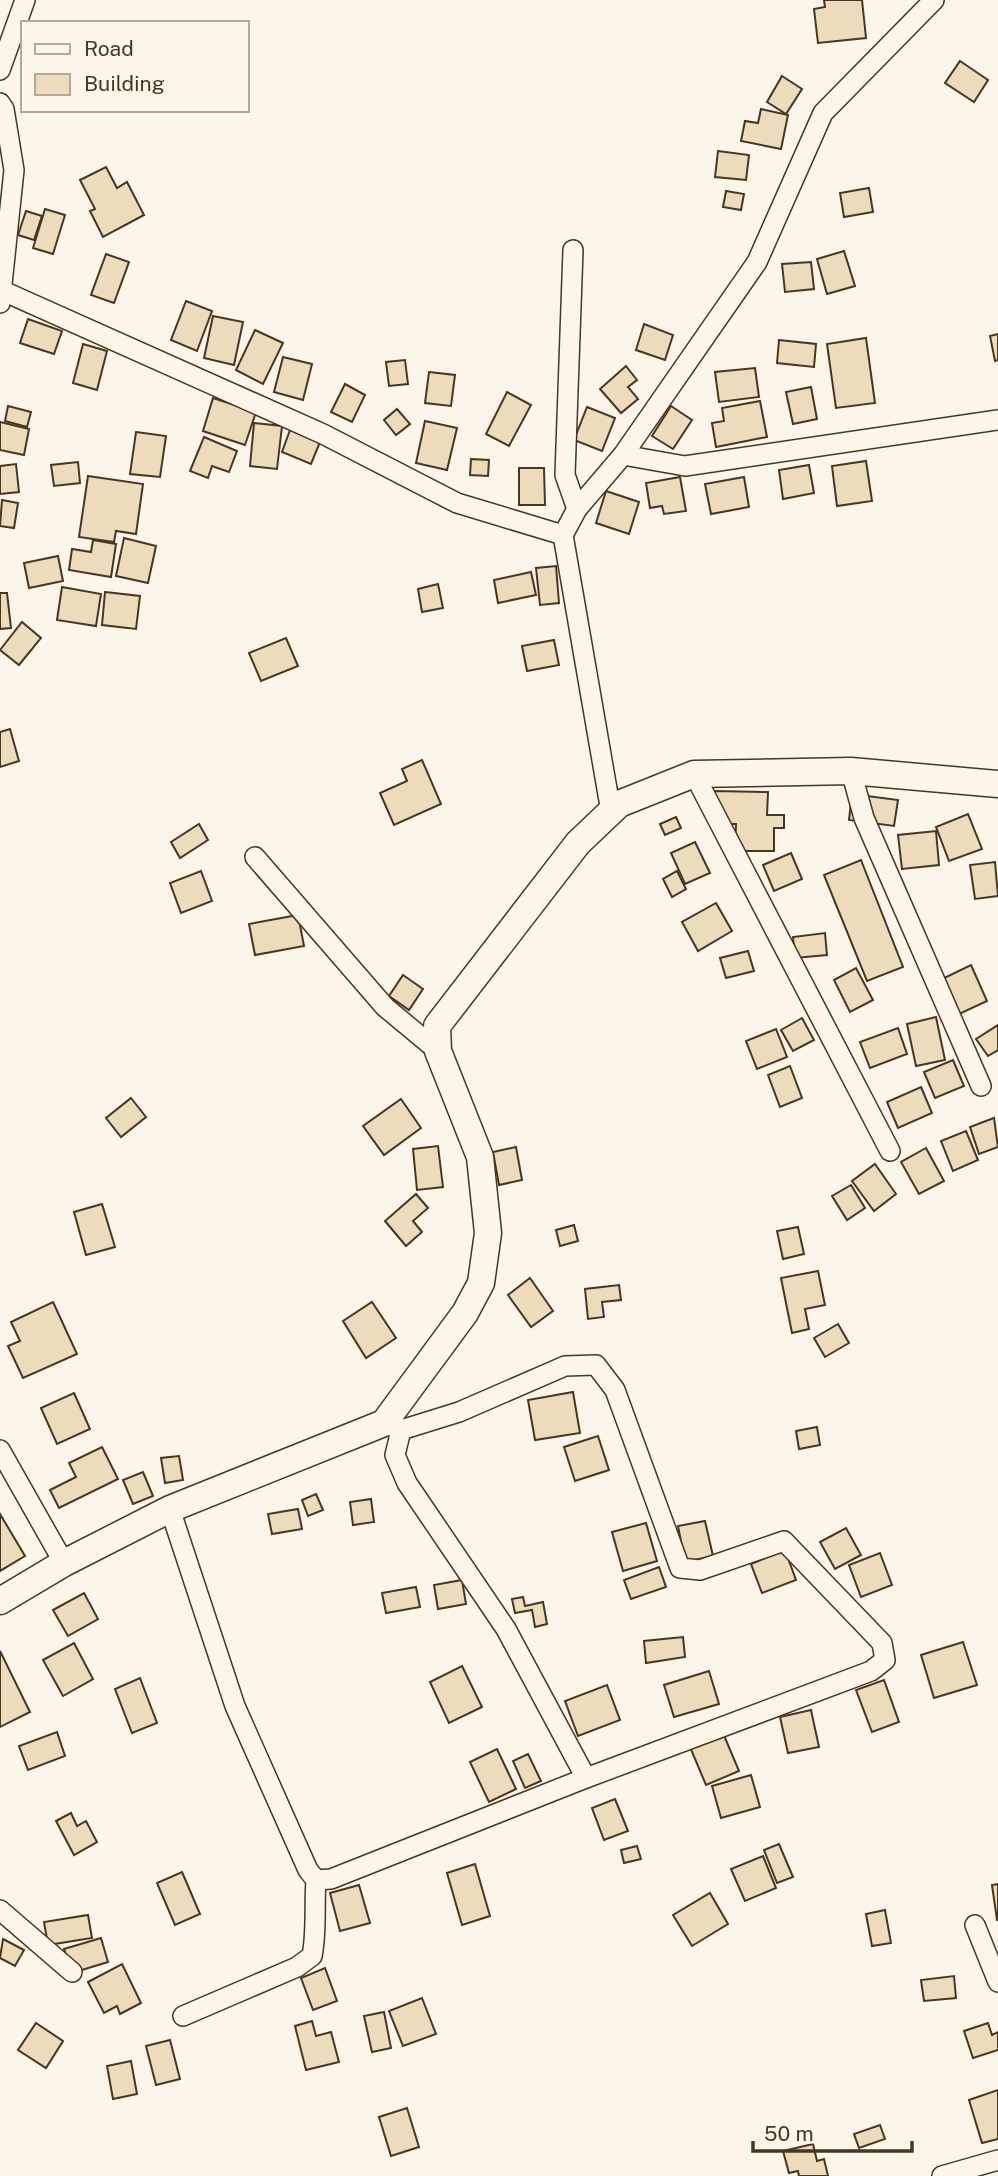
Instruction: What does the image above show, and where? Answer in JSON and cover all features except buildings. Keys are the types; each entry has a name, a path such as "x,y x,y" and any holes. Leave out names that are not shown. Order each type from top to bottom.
{"street":[{"path":"0,71 25,0"},
{"path":"611,812 564,535 578,509 622,455 757,262 823,113 923,3"},
{"path":"0,103 4,109 14,170 2,298 323,434 457,503 564,535"},
{"path":"573,250 565,475 578,509"},
{"path":"622,455 685,466 998,420"},
{"path":"851,771 864,818 981,1086"},
{"path":"586,1778 506,1629 407,1483 395,1455 393,1426 481,1283 488,1233 481,1157 438,1051 436,1026 578,843 619,804 694,774 851,771 998,784"},
{"path":"694,774 890,1151"},
{"path":"255,857 385,1007 438,1051"},
{"path":"0,1601 64,1563 170,1509 393,1426 459,1412 565,1366 596,1365 614,1390 680,1567 700,1570 784,1541 882,1643 885,1660 871,1671 586,1778 331,1879 316,1880"},
{"path":"0,1450 64,1563"},
{"path":"170,1509 235,1706 308,1870 316,1880 316,1936 312,1956 298,1967 183,2016"},
{"path":"0,1910 72,1972"},
{"path":"975,1925 998,1982"},
{"path":"942,2176 998,2160"}]}
